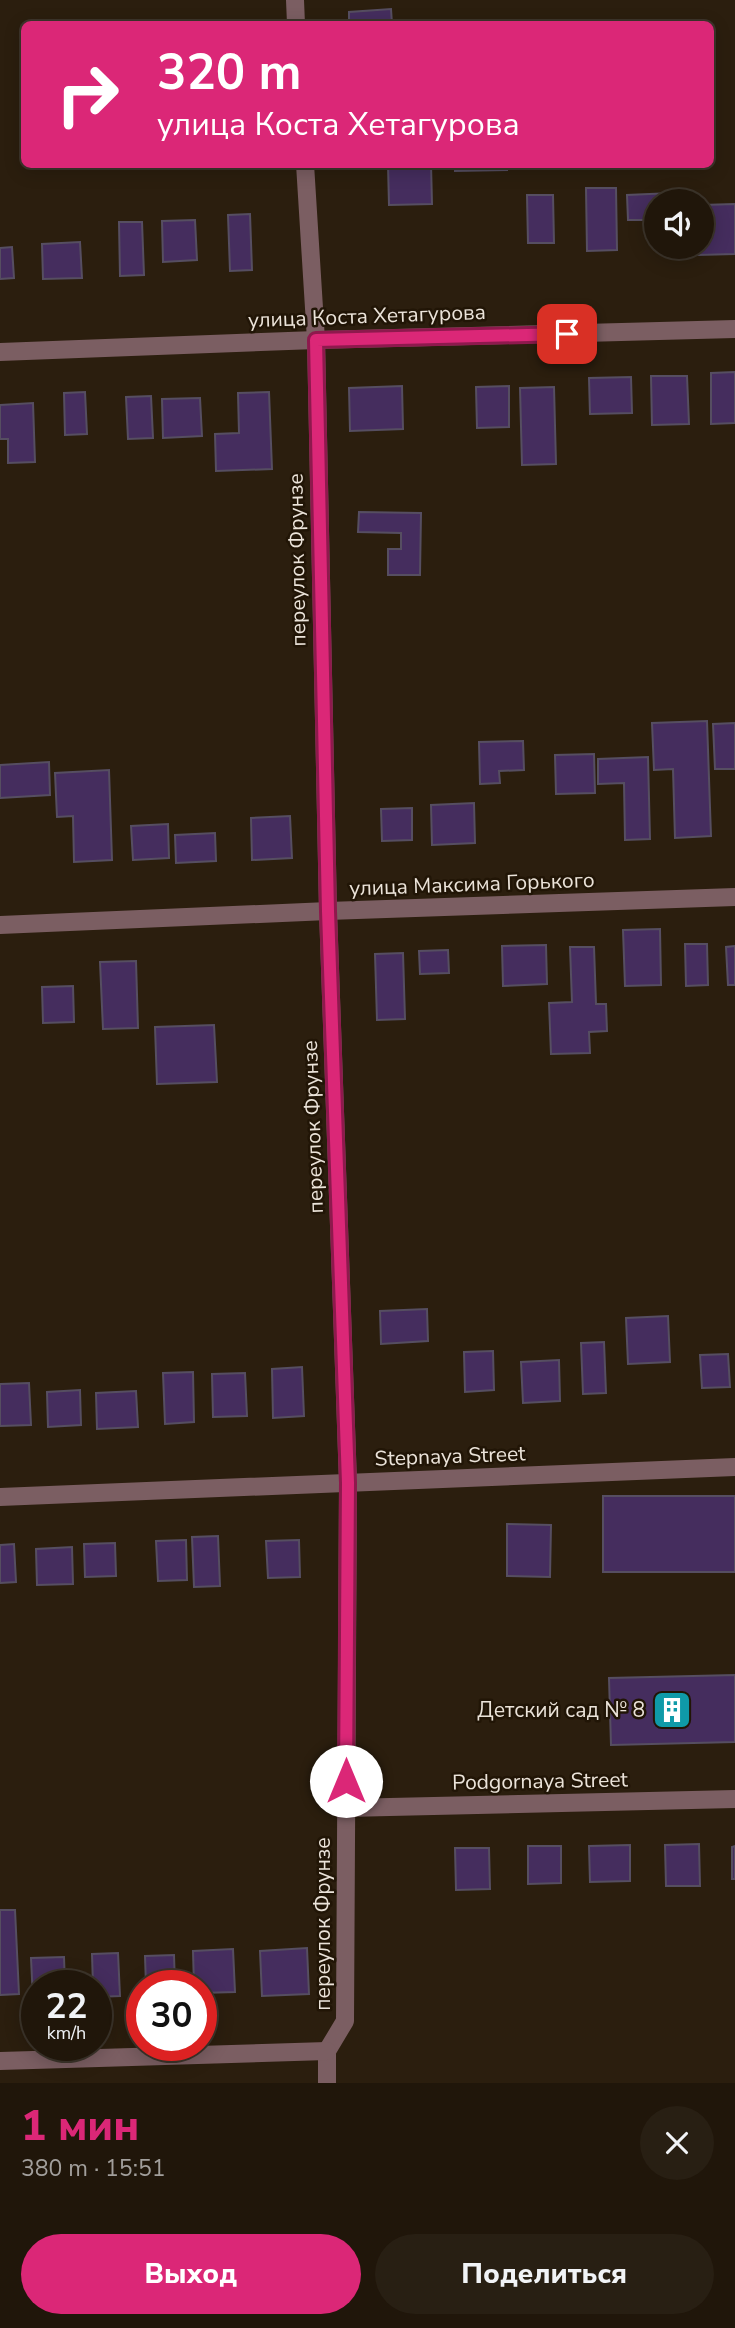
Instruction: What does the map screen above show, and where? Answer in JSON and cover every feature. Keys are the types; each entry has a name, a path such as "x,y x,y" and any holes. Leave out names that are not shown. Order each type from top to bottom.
{"street":[{"path":"295,0 296,21"},
{"name":"переулок Фрунзе","path":"305,168 316,340 328,911 348,1483 345,2021 327,2051"},
{"name":"улица Коста Хетагурова","path":"0,352 316,340 735,330"},
{"name":"улица Максима Горького","path":"0,925 735,898"},
{"name":"Stepnaya Street","path":"0,1497 735,1467"},
{"name":"Podgornaya Street","path":"346,1808 735,1799"},
{"path":"0,2061 327,2051 327,2083"}],"building":[{"path":"391,9 392,21 349,21 349,12"},
{"path":"388,168 431,168 432,204 389,205"},
{"path":"455,168 507,168 507,170 455,171"},
{"path":"586,188 616,188 617,250 587,251"},
{"path":"644,194 644,220 628,220 627,195"},
{"path":"527,195 553,195 554,243 528,243"},
{"path":"735,204 735,254 714,255 714,205"},
{"path":"250,214 252,270 230,271 228,215"},
{"path":"195,220 197,260 163,262 162,221"},
{"path":"119,222 142,222 144,275 120,276"},
{"path":"80,242 82,278 43,279 42,244"},
{"path":"12,247 14,278 0,279 0,248"},
{"path":"735,372 735,423 711,424 711,373"},
{"path":"651,376 687,376 689,424 652,425"},
{"path":"631,377 632,413 590,414 589,378"},
{"path":"402,386 403,429 350,431 349,388"},
{"path":"509,386 509,427 477,428 476,387"},
{"path":"554,387 556,464 522,465 520,388"},
{"path":"85,392 87,434 65,435 64,393"},
{"path":"269,392 272,469 216,471 215,434 239,433 238,393"},
{"path":"151,396 153,438 128,439 126,397"},
{"path":"200,398 202,436 163,438 162,399"},
{"path":"33,403 35,462 8,463 8,439 0,439 0,405"},
{"path":"359,512 421,513 420,575 388,575 388,549 401,549 401,533 358,532"},
{"path":"707,721 711,836 675,838 673,769 654,770 652,723"},
{"path":"735,723 735,769 715,769 713,724"},
{"path":"523,741 524,770 499,771 500,783 480,784 479,742"},
{"path":"594,754 595,793 556,794 555,755"},
{"path":"648,757 650,839 625,840 624,783 598,784 598,759"},
{"path":"49,762 50,795 0,798 0,765"},
{"path":"109,770 112,860 74,862 73,816 57,817 55,773"},
{"path":"474,803 475,843 432,845 431,805"},
{"path":"412,808 412,840 382,841 381,809"},
{"path":"290,816 292,858 252,860 251,818"},
{"path":"168,824 169,858 133,860 131,826"},
{"path":"215,833 216,861 176,863 175,835"},
{"path":"660,929 661,985 625,986 623,930"},
{"path":"685,944 707,944 708,985 686,986"},
{"path":"546,945 547,984 503,986 502,946"},
{"path":"735,946 735,985 728,985 726,947"},
{"path":"570,947 594,947 596,1004 606,1004 607,1031 589,1032 590,1053 551,1054 549,1003 572,1002"},
{"path":"448,950 449,973 420,974 419,951"},
{"path":"403,953 405,1019 377,1020 375,954"},
{"path":"136,961 138,1028 103,1029 100,962"},
{"path":"73,986 74,1022 43,1023 42,987"},
{"path":"214,1025 217,1082 157,1084 155,1027"},
{"path":"427,1309 428,1341 381,1344 380,1311"},
{"path":"668,1316 670,1362 628,1364 626,1318"},
{"path":"604,1342 606,1393 583,1394 581,1343"},
{"path":"493,1351 494,1390 465,1392 464,1352"},
{"path":"728,1354 730,1387 702,1388 700,1355"},
{"path":"559,1360 560,1401 523,1403 521,1362"},
{"path":"302,1367 304,1416 273,1418 272,1369"},
{"path":"193,1372 194,1422 165,1424 163,1373"},
{"path":"245,1373 247,1416 213,1417 212,1374"},
{"path":"29,1383 31,1425 0,1426 0,1384"},
{"path":"80,1390 81,1425 48,1427 47,1392"},
{"path":"136,1391 138,1427 97,1429 96,1393"},
{"path":"603,1496 735,1496 735,1572 603,1572"},
{"path":"507,1524 551,1525 550,1577 507,1576"},
{"path":"218,1536 220,1586 194,1587 192,1537"},
{"path":"186,1540 187,1580 158,1581 156,1541"},
{"path":"299,1540 300,1577 268,1578 266,1541"},
{"path":"115,1543 116,1576 85,1577 84,1544"},
{"path":"14,1544 16,1582 0,1583 0,1545"},
{"path":"72,1547 73,1584 37,1585 36,1549"},
{"name":"Детский сад № 8","path":"735,1675 735,1742 611,1745 609,1678"},
{"path":"699,1844 700,1886 666,1886 665,1845"},
{"path":"630,1845 630,1881 590,1882 589,1846"},
{"path":"528,1846 561,1846 561,1883 528,1884"},
{"path":"735,1846 735,1879 732,1879 732,1847"},
{"path":"455,1848 489,1848 490,1889 456,1890"},
{"path":"0,1910 15,1910 19,1994 0,1995"},
{"path":"307,1948 309,1994 262,1996 260,1951"},
{"path":"233,1949 235,1992 217,1993 217,1970 194,1970 193,1951"},
{"path":"118,1953 120,1996 112,1996 112,1970 92,1970 92,1954"},
{"path":"174,1955 174,1970 145,1970 145,1956"},
{"path":"64,1957 64,1970 32,1970 31,1958"}],"place":[{"name":"Детский сад № 8","path":"672,1710"}],"route":[{"path":"346,1781 348,1483 328,911 316,340 567,334"}]}
